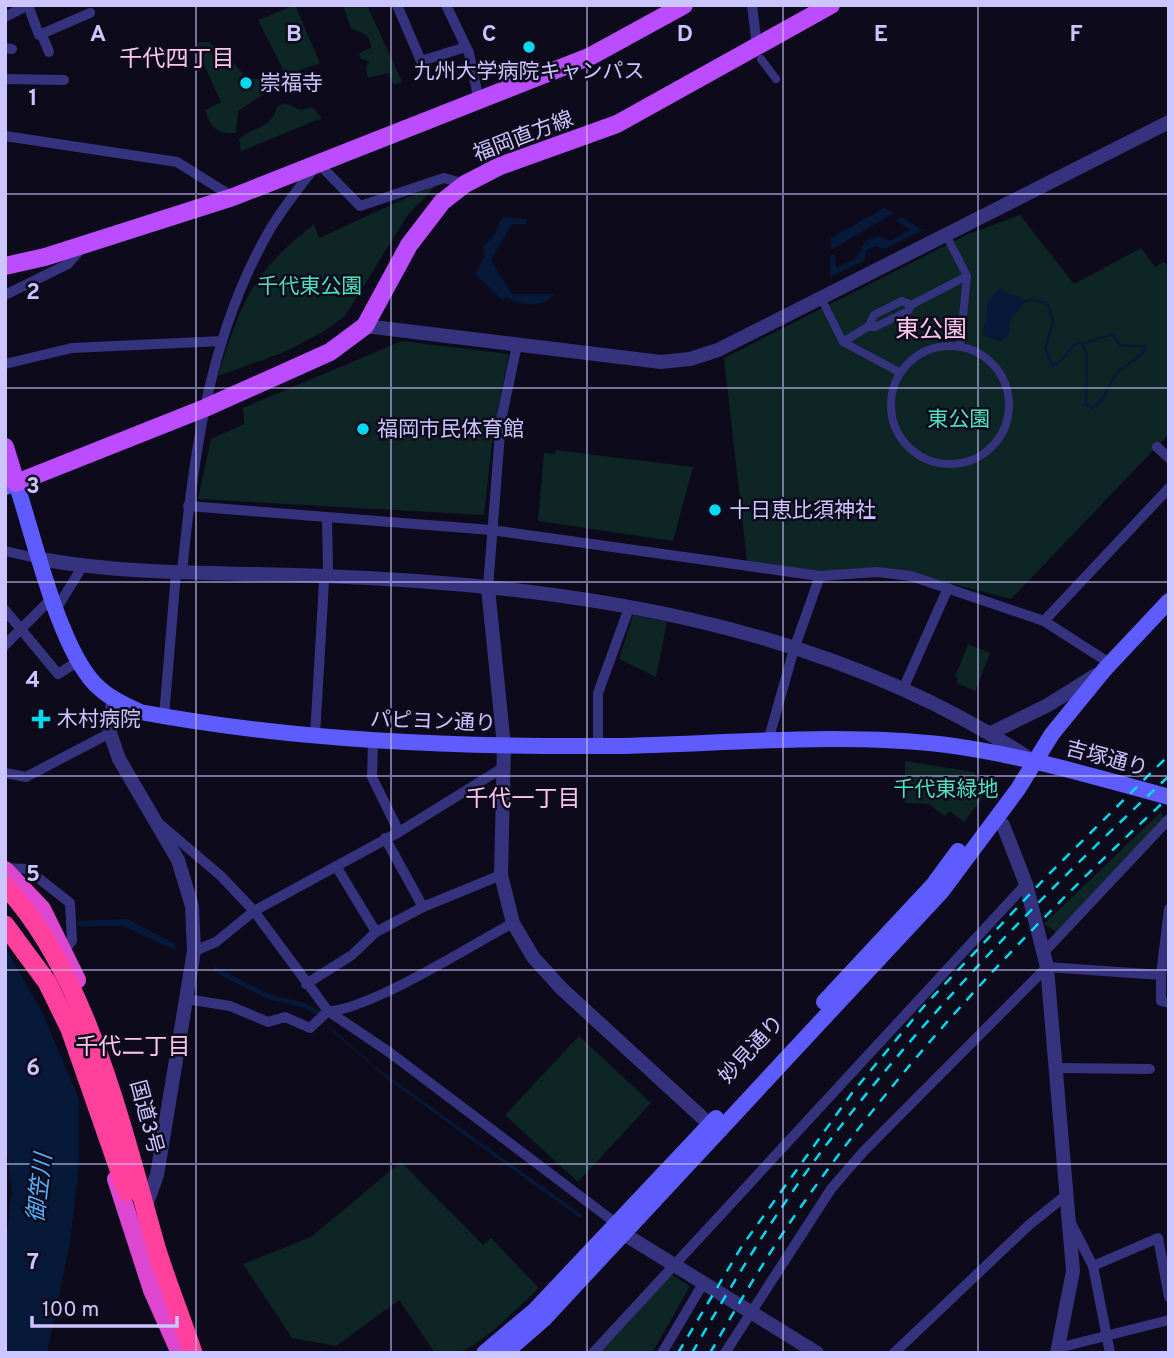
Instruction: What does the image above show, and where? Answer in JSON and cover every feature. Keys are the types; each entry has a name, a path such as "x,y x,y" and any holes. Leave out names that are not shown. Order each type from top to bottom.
{"highway":[{"name":"国道3号","path":"5,869 42,909 64,951 107,1055 169,1285 201,1353"},
{"path":"5,886 30,913 50,943 73,992 117,1117 190,1353"},
{"path":"5,897 41,941 82,1018 190,1353"},
{"path":"5,925 43,983 70,1036 151,1266 190,1353"},
{"path":"5,925 38,965 67,1015 137,1246 165,1323 180,1353"}],"main road":[{"path":"5,266 45,257 107,234 233,197 591,56 684,5"},
{"name":"福岡直方線","path":"11,485 205,408 330,352 365,326 409,244 442,202 465,184 500,166 617,124 759,53 831,5"},
{"name":"パピヨン通り","path":"5,447 11,485 77,662 95,684 113,699 140,712 315,736 373,741 503,746 768,741 946,745 1034,761"},
{"name":"妙見通り","path":"713,1128 942,891 995,822 1034,761 1108,667 1169,601"},
{"name":"妙見通り","path":"505,1353 544,1319 621,1229 933,885 1008,788 1034,761"},
{"name":"吉塚通り","path":"1034,761 1169,797"},
{"name":"妙見通り","path":"484,1353 525,1319 621,1229"}],"street":[{"path":"5,17 28,5 39,35 42,35 49,52"},
{"path":"397,5 421,61 466,47"},
{"path":"446,5 466,47 480,101"},
{"path":"752,5 759,53 776,79"},
{"path":"42,35 90,13"},
{"path":"5,79 64,80"},
{"path":"365,326 661,362 690,359 718,351 1169,122"},
{"path":"5,136 177,162 233,197"},
{"path":"164,716 179,573 205,408 222,341 269,232 318,163 360,206 444,178 465,184"},
{"path":"5,295 68,264 76,252 107,234"},
{"path":"946,235 967,276 960,346"},
{"path":"843,342 869,326 875,327 908,311 911,305 967,276"},
{"path":"821,298 843,342 899,372"},
{"path":"5,364 72,348 222,341"},
{"path":"517,345 501,421 488,588 504,767 501,876 513,923 533,957 561,988 713,1128"},
{"path":"960,346 989,360 1002,376 1010,405 1001,435 980,457 951,464 930,461 908,447 893,419 891,399 899,372 915,357 933,348 960,346"},
{"path":"1157,447 1169,458"},
{"path":"1044,621 1169,488"},
{"path":"188,506 491,530 820,576 877,572 911,576 1013,608 1044,621 1108,667 1048,705 991,733"},
{"path":"315,736 326,576 327,518"},
{"path":"5,551 82,566 179,573 326,576 488,588 629,608 751,634 853,667 991,733 1034,761"},
{"path":"5,645 55,602 82,566"},
{"path":"768,741 794,649 820,576"},
{"path":"903,689 948,588"},
{"path":"598,746 598,693 629,608"},
{"path":"5,610 58,674 77,662"},
{"path":"113,699 110,733 119,759 178,860 192,906 194,951 158,1175 146,1205 137,1246"},
{"path":"5,774 26,777 110,733"},
{"path":"373,741 372,777 399,832"},
{"path":"194,951 216,942 254,911 399,832 504,767"},
{"path":"1045,951 1169,819"},
{"path":"156,821 221,876 254,911 328,1011 388,1052 621,1229 750,1310 799,1348 817,1353"},
{"path":"995,822 1003,825 1026,884 1047,967 1073,1271 1058,1351 1169,1320"},
{"path":"385,838 423,907"},
{"path":"336,866 376,932"},
{"path":"5,869 27,869 70,903 72,941 64,951"},
{"path":"306,984 352,955 376,932 423,907 501,876"},
{"path":"593,1353 1026,884"},
{"path":"1169,909 1161,975 1161,1001 1169,1003"},
{"path":"186,999 230,1006 268,1022 285,1017 310,1028 328,1011 342,1011 383,992 513,923"},
{"path":"724,1353 825,1198 855,1161 1047,967 1161,975"},
{"path":"1056,1068 1150,1069"},
{"path":"894,1353 1029,1225 1065,1196"},
{"path":"1068,1219 1093,1266 1110,1353"},
{"path":"1093,1266 1158,1238 1169,1297"},
{"path":"662,1353 704,1282"}],"green space":[{"path":"295,5 320,63 286,75 258,20"},
{"path":"346,5 367,5 402,82 394,85 388,73 368,78 366,69 369,61 361,59 359,53 371,48 369,39 365,34 351,28 344,8"},
{"path":"199,42 210,42 220,57 229,58 245,76 263,81 264,94 238,111 236,133 215,129 207,116 205,110 221,102 196,47"},
{"path":"284,103 301,110 312,107 322,118 241,151 239,139 267,123 277,107"},
{"name":"千代東公園","path":"437,184 407,216 345,316 323,332 282,353 218,376 234,328 251,291 262,274 293,242 314,224 319,238"},
{"name":"東公園","path":"1020,215 1074,284 1141,248 1155,267 1164,262 1169,267 1169,434 1011,599 910,573 811,572 747,561 724,358 968,234"},
{"name":"福岡市民体育館","path":"402,341 509,354 493,434 484,515 198,499 211,439 244,424 243,408"},
{"path":"555,450 693,467 673,541 538,521 544,453 555,454"},
{"path":"633,615 667,622 656,677 619,659"},
{"path":"968,644 990,653 975,691 957,683 958,678 955,677"},
{"name":"千代東緑地","path":"905,761 974,772 983,797 964,822 950,811 944,816 929,804 905,803"},
{"path":"1161,812 1164,818 1056,932 1044,924"},
{"path":"579,1036 651,1103 578,1182 505,1115"},
{"path":"401,1162 483,1245 491,1238 539,1288 495,1329 459,1353 435,1353 399,1300 336,1346 292,1338 243,1264 311,1237"},
{"path":"669,1273 690,1286 652,1353 600,1353"}],"water":[{"path":"884,208 894,213 831,250 831,238"},
{"path":"502,217 526,219 527,224 512,224 491,260 512,294 555,294 550,299 538,304 519,303 507,297 502,300 475,274 484,257 483,246 494,236"},
{"path":"901,217 923,230 885,249 875,246 867,250 864,261 830,277 830,256 835,254 836,268 855,259 866,240 879,236 890,241 910,230 895,220"},
{"path":"998,289 1023,298 1022,307 1011,318 1008,336 1000,342 983,335 988,302"},
{"path":"128,919 175,944 175,950 123,926 77,926 77,921"},
{"name":"御笠川","path":"5,947 42,1012 79,1099 79,1166 70,1242 47,1353 5,1353 5,1249 12,1189 5,1140"},
{"path":"214,966 269,994 304,1003 322,1012 327,1024 374,1066 582,1215 580,1218 389,1080 332,1031 320,1016 304,1008 268,999 214,972"}],"waterway":[{"path":"1020,303 1032,299 1048,304 1053,323 1045,348 1052,365 1060,362 1075,344 1108,335 1113,335 1120,345 1146,347 1137,358 1117,373 1103,398 1091,408 1086,405 1087,355 1083,345"}],"railway":[{"path":"678,1353 742,1246 852,1093 925,1005 1049,874 1169,755"},
{"path":"692,1353 739,1274 806,1173 903,1049 1032,909 1169,776"},
{"path":"710,1353 791,1221 832,1163 921,1052 968,998 1066,895 1169,797"}],"place":[{"name":"九州大学病院キャンパス","path":"529,47"},
{"name":"崇福寺","path":"246,83"},
{"name":"福岡市民体育館","path":"363,429"},
{"name":"十日恵比須神社","path":"715,510"},
{"name":"木村病院","path":"41,719"}],"district":[{"name":"千代四丁目","path":"177,58"},
{"name":"東公園","path":"931,329"},
{"name":"千代一丁目","path":"523,798"},
{"name":"千代二丁目","path":"133,1046"}]}
